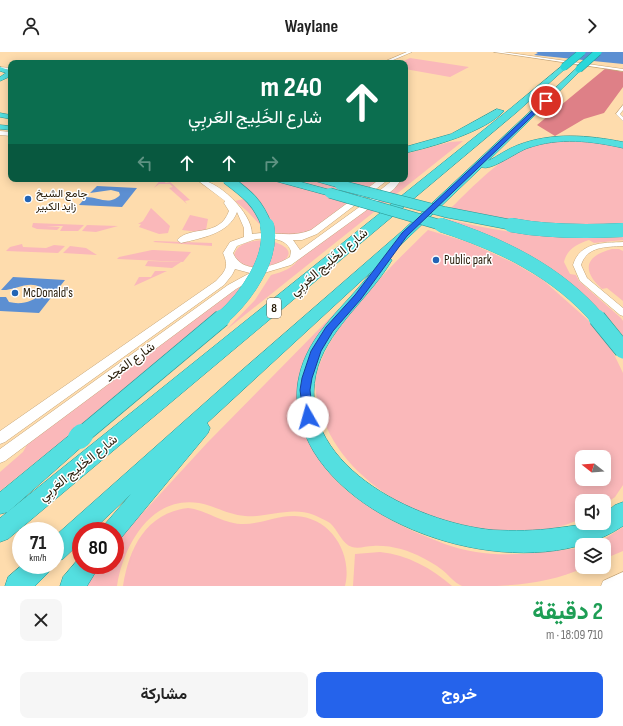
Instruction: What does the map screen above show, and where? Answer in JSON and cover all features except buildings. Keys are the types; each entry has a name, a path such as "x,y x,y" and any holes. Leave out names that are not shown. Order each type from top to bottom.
{"highway":[{"name":"شارع الخَلِيج العَربِي","path":"0,532 582,52"},
{"path":"64,543 240,382 405,235 598,52"},
{"path":"408,149 462,133 547,82"},
{"path":"469,175 522,147 534,143 570,140 623,145"},
{"path":"0,505 226,314 243,295 254,279 266,253 268,243 266,222 259,205 232,182"},
{"path":"296,182 516,227 579,232 623,230"},
{"path":"324,182 335,189 487,242 534,265 560,282 582,301 613,336 623,350"},
{"path":"405,235 358,297 329,329 321,340 310,364 305,390 308,417 320,446 329,460 363,491 412,519 438,529 470,537 529,542 573,538 602,527 623,512"},
{"path":"122,522 240,382"},
{"path":"17,586 30,574"},
{"path":"72,586 81,574"}],"street":[{"path":"391,60 410,52"},
{"path":"397,60 415,52"},
{"path":"496,52 623,70"},
{"path":"623,106 618,114 623,120"},
{"path":"204,182 241,212 248,224 248,237 264,235 296,238 314,232 381,182"},
{"path":"232,262 244,269 262,271 278,268 361,210 395,182"},
{"path":"181,240 210,232 227,223 231,218 233,211 224,197"},
{"name":"شارع المَجد","path":"0,438 220,283 229,273 232,262 228,254 230,249 239,240 248,237"},
{"path":"279,237 294,245 296,254 294,258"},
{"path":"623,244 602,246 586,251 581,255 577,266 583,279 623,313"},
{"name":"شارع المَجد","path":"0,456 232,287 262,271"},
{"path":"608,586 623,579"}],"shaded area":[{"path":"410,58 469,67 450,77 408,70 408,60 406,60"},
{"path":"606,68 623,72 623,87 604,113 584,119 555,136 537,125"},
{"path":"570,140 623,146 623,226 553,227 449,210 495,167 515,153 535,144"},
{"path":"463,141 226,330 255,300 271,275 284,271 295,264 301,256 397,182 408,182 408,153 450,142"},
{"path":"159,182 170,182 190,200 185,201 187,204 169,188 173,187 170,184 159,184 154,188"},
{"path":"236,182 375,182 313,229 303,234 283,235 264,229 235,201 256,196"},
{"path":"151,208 170,226 168,233 159,234 139,227 141,224 138,224 143,221"},
{"path":"190,215 208,219 206,230 197,232 182,230"},
{"path":"442,218 487,228 532,235 577,238 623,237 623,240 594,243 589,240 580,243 570,250 565,257 564,262 570,274 576,275 579,281 621,318 623,321 623,336 613,323 566,282 437,223"},
{"path":"33,223 84,225 78,231 60,231 63,226 46,226 60,227 57,230 37,229 32,227"},
{"path":"87,225 118,226 96,232 82,231"},
{"path":"428,230 468,242 514,263 543,280 588,320 611,348 623,373 623,485 615,497 611,500 611,494 575,494 575,521 547,530 509,532 471,527 412,509 384,493 358,472 337,447 329,433 318,403 315,382 322,358 333,338 346,318 379,279"},
{"path":"262,240 279,244 288,250 289,254 280,263 262,268 248,266 237,260 234,255 241,245"},
{"path":"153,242 212,243 212,246"},
{"path":"22,244 23,247 46,248 54,245 65,246 58,253 6,251 10,247"},
{"path":"70,246 86,248 97,255 63,253"},
{"path":"612,249 619,249 623,251 623,301 607,288 602,289 591,276 589,270 591,260 603,252"},
{"path":"152,250 191,252 183,262 117,259 119,257"},
{"path":"148,261 181,262 172,268 145,266"},
{"path":"155,271 167,271 134,286 139,277 151,277"},
{"path":"376,271 319,335 302,424 320,461 346,490 362,502 415,532 468,551 489,554 516,554 575,549 575,571 548,580 523,584 462,586 456,583 437,566 411,553 386,546 352,547 345,543 330,523 314,515 288,512 245,516 233,514 199,503 182,503 167,507 154,515 142,526 133,540 124,560 124,533 208,442"},
{"path":"246,284 216,317 0,491 0,472 23,452 28,443 233,291"},
{"path":"188,508 241,524 288,516 308,518 319,523 329,530 342,550 346,562 347,574 345,586 123,586 130,558 142,535 161,517 173,511"},
{"path":"623,527 623,551 611,556 611,538 606,538"},
{"path":"380,552 400,556 419,563 452,586 353,586 355,554"},
{"path":"93,574 119,574 117,586 84,586"}],"water":[{"path":"536,52 623,52 623,64 534,55 538,53"},
{"path":"97,186 137,188 122,207 79,205 86,197 112,200 120,195 119,192 111,190 90,193"},
{"path":"13,277 65,280 39,313 0,311 0,297 6,297 9,302 23,303 35,299 41,293 40,287 35,285 26,285 1,290"}],"place":[{"name":"جامع الشيخ زايد الكبير","path":"28,199"},
{"name":"Public park","path":"436,260"},
{"name":"McDonald's","path":"15,293"}],"route":[{"path":"308,417 305,390 310,364 321,340 329,329 358,297 405,235 546,101"}]}
